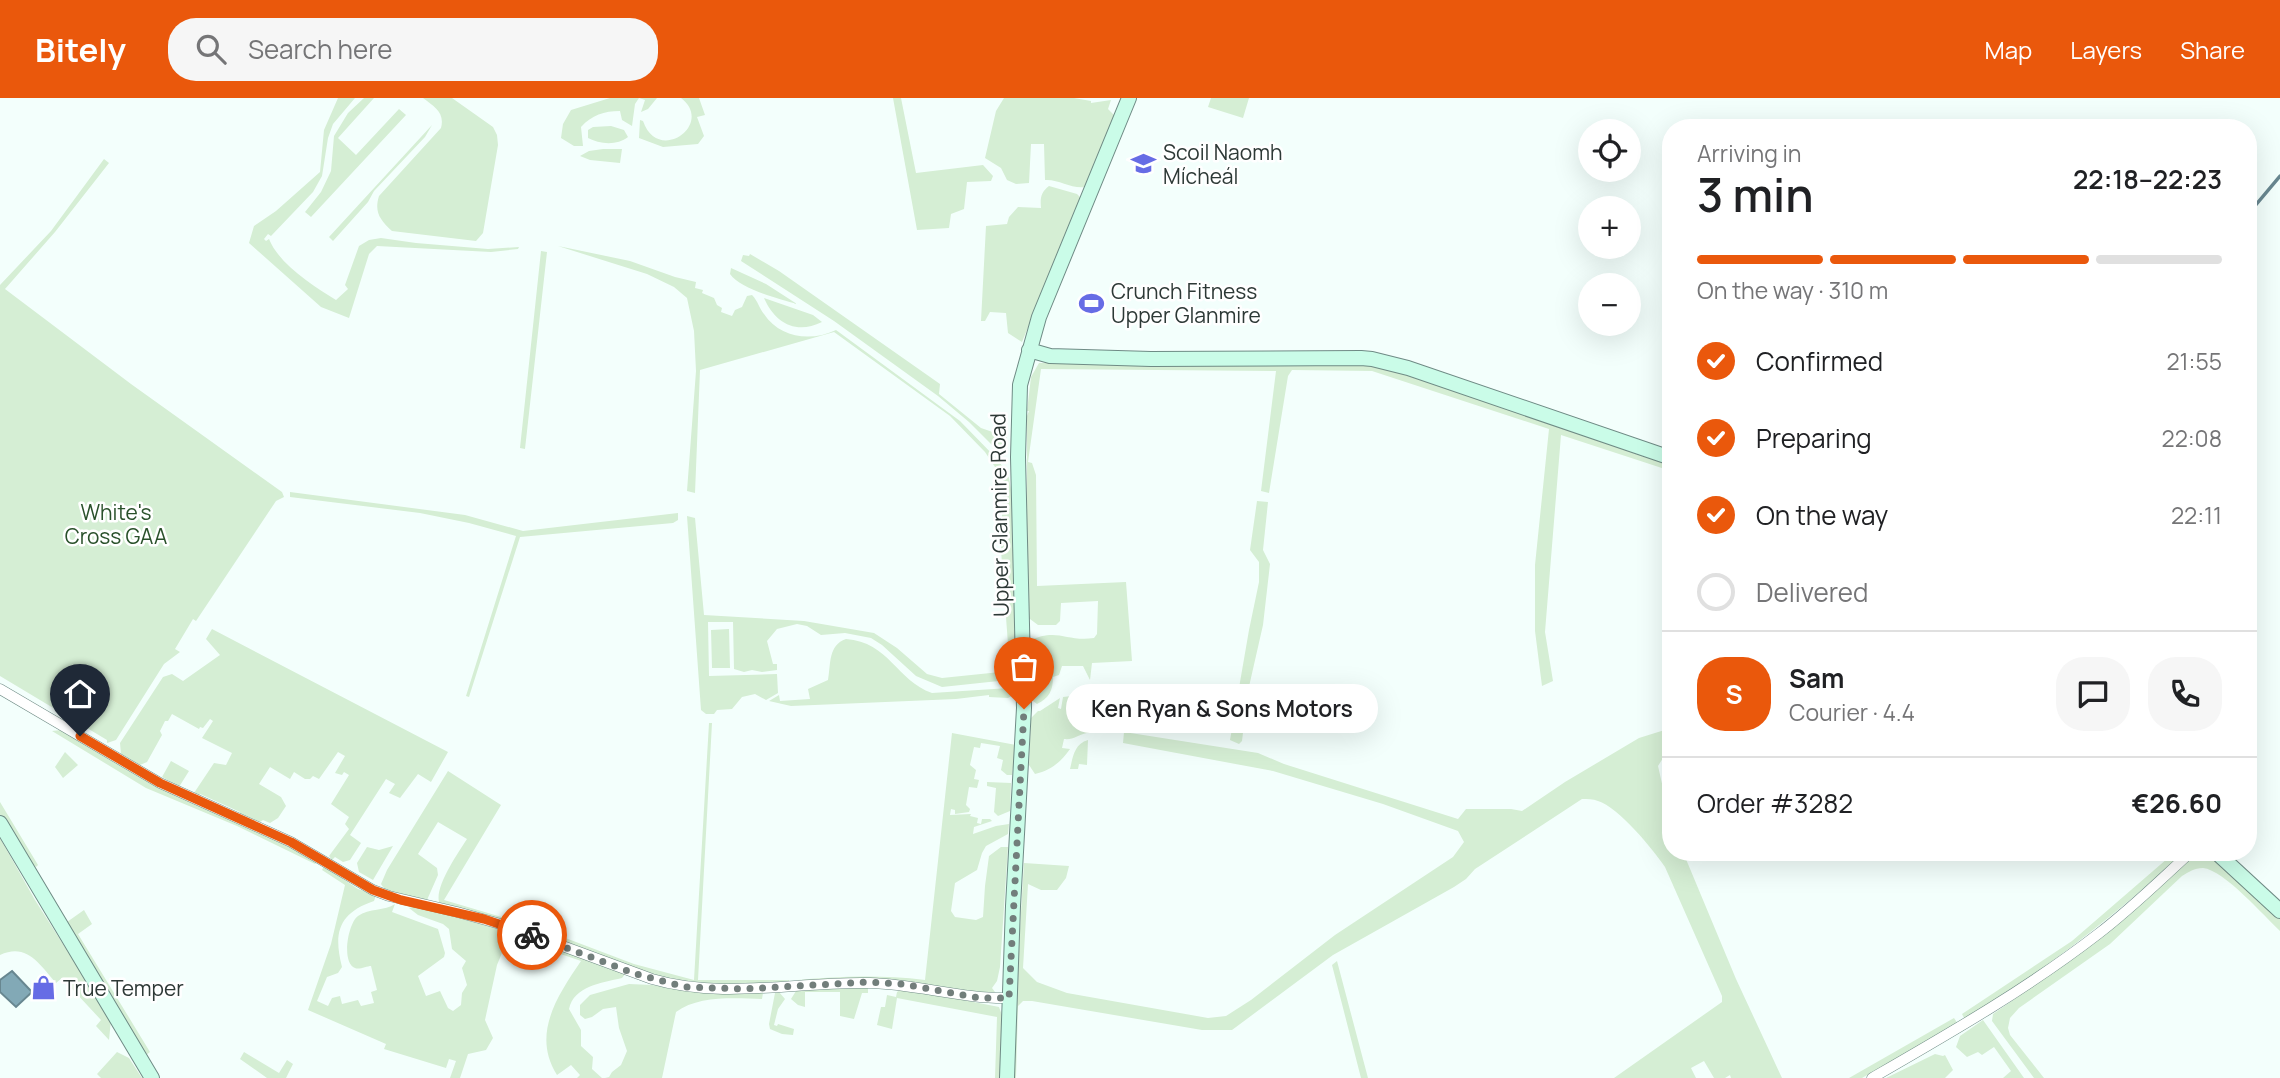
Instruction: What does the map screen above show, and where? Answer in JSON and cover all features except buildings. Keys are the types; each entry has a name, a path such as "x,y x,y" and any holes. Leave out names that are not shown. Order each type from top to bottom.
{"main road":[{"name":"Upper Glanmire Road","path":"1007,1078 1024,709 1017,416 1020,385 1040,317 1129,98"},
{"path":"1029,350 1050,356 1152,359 1372,359 1408,368 1662,455"},
{"path":"0,823 152,1078"},
{"path":"2226,861 2280,911"}],"street":[{"path":"0,689 160,783 291,842 373,890 511,927 662,982 708,989 903,984 980,998 1009,998"},
{"path":"1872,1078 1964,1026 2076,951 2117,919 2181,861"}],"green space":[{"path":"338,98 355,98 333,124 322,176 313,192 271,236 268,234 264,239 269,239 280,257 298,274 336,300 348,289 345,285 359,246 369,240 381,238 488,249 519,247 518,249 491,252 377,246 369,254 349,318 321,307 249,243 254,226 276,211 320,172 324,130"},
{"path":"364,98 374,98 338,138 356,155 399,109 406,115 311,217 305,212 321,192 331,171 334,136 348,113"},
{"path":"423,98 452,98 493,127 497,135 498,145 483,233 476,241 392,231 379,215 379,196 441,128 440,114"},
{"path":"610,98 639,98 635,104 632,126 622,120 620,111 609,112 599,114 581,127 583,146 574,146 561,138 563,124 571,110"},
{"path":"639,98 657,98 648,109 641,112 645,100"},
{"path":"681,98 699,98 705,115 697,117 704,136 698,144 663,147 639,138 640,120 650,134 660,140 671,140 680,136 692,119 690,108"},
{"path":"893,98 901,98 916,173 983,165 993,176 991,181 967,182 964,209 951,214 949,228 917,230"},
{"path":"1004,98 1074,98 1091,103 1111,100 1108,109 1114,115 1085,187 1045,180 1044,144 1031,144 1029,183 1016,184 1007,180 1001,168 985,158 996,111"},
{"path":"1211,98 1249,98 1243,118 1208,107"},
{"path":"432,125 425,137 374,191 368,202 333,241 329,237"},
{"path":"611,126 624,130 628,137 619,142 608,143 588,138 588,130 593,127"},
{"path":"622,149 620,163 590,160 580,156 589,151"},
{"name":"White's Cross GAA","path":"104,159 109,163 55,232 5,289 131,384 282,492 284,497 276,501 196,621 193,619 175,649 180,652 164,664 116,740 107,743 107,740 72,719 72,713 66,709 60,712 0,676 0,285 51,231"},
{"path":"1049,186 1077,194 1081,198 1022,342 1008,333 1006,313 990,312 985,321 981,321 986,226 1007,224 1009,217 1018,207 1041,208 1042,196"},
{"path":"558,246 630,261 696,282 695,288 714,298 722,308 721,312 732,316 735,310 742,307 747,296 752,295 771,322 787,333 806,337 836,330 960,421 999,461 1009,478 1012,495 1017,674 1008,680 942,687 916,676 871,638 845,633 821,635 807,626 797,624 777,629 767,641 777,670 744,672 734,669 733,622 708,622 709,676 777,674 778,693 766,700 755,694 742,697 732,709 717,710 714,714 706,714 701,710 687,516 695,518 704,615 804,621 874,633 897,648 927,674 942,678 1010,671 1001,550 1003,479 985,452 950,416 834,332 700,370 695,493 687,491 696,371 694,331 687,298 674,287 647,274"},
{"path":"541,251 547,252 525,449 520,448"},
{"path":"750,254 779,271 940,384 939,394 981,428 1007,437 999,449 938,396 834,321 741,261 743,255"},
{"path":"731,268 766,284 797,304 742,284 730,274"},
{"path":"764,298 813,315 822,322 804,327 787,324 774,314"},
{"path":"1039,363 1372,364 1662,460 1662,468 1561,435 1545,632 1553,681 1542,686 1535,631 1535,565 1549,429 1372,371 1292,370 1288,376 1269,493 1261,491 1276,371 1041,369 1028,462 1032,463 1036,475 1037,586 1126,582 1132,661 1092,663 1090,680 1083,666 1062,666 1059,675 1053,677 1050,694 1037,704 1029,698 1028,641 1047,635 1094,638 1097,634 1098,601 1061,603 1060,621 1056,625 1038,625 1030,619 1027,620 1027,411 1031,377"},
{"path":"290,492 465,515 523,531 678,513 678,520 673,523 520,537 469,697 466,696 516,536 420,513 290,497"},
{"path":"1257,501 1268,502 1263,550 1270,564 1263,625 1248,691 1242,741 1239,744 1230,740 1259,582 1259,562 1250,550"},
{"path":"212,629 448,752 431,782 418,774 400,798 389,793 395,784 386,779 350,835 361,843 350,860 343,862 335,857 332,860 329,856 349,829 345,824 349,817 331,804 349,775 344,772 342,775 335,773 345,756 338,752 319,779 313,776 305,779 294,772 290,779 270,767 259,784 281,797 286,806 278,818 270,823 239,815 240,812 194,793 214,763 226,765 232,753 202,738 213,721 210,719 199,729 172,714 168,721 165,721 160,731 162,735 147,762 140,765 121,754 120,743 163,677 172,674 183,681 220,655 206,639"},
{"path":"729,629 730,668 712,668 711,630"},
{"path":"846,639 873,647 910,680 932,693 1009,688 1017,693 1008,698 989,695 956,699 791,706 769,701 779,695 780,701 810,699 808,689 828,680 833,650"},
{"path":"1098,694 1101,713 1116,726 1105,731 1064,739 1062,748 1070,749 1066,754 1050,768 1035,774 1029,765 1031,718 1060,698 1058,708 1061,709 1063,697"},
{"path":"709,723 712,723 698,980 789,980 789,983 719,985 666,979 443,905 439,902 440,887 467,839 438,822 418,854 437,868 438,875 427,900 395,895 381,884 448,771 501,805 444,900 539,928 634,964 694,980"},
{"path":"61,730 149,782 273,837 318,861 315,864 237,826 146,788 52,731"},
{"path":"1662,731 1662,760 1658,766 1662,784 1662,861 1687,861 1736,979 1782,1078 1731,1078 1730,1075 1714,1078 1704,1061 1691,1068 1696,1078 1614,1078 1722,1002 1722,996 1665,867 1615,811 1598,801 1582,799 1475,869 1454,887 1333,955 1232,1030 1202,1030 1023,1001 1018,1006 1016,1078 1011,1078 1024,863 1069,866 1066,878 1057,890 1041,890 1028,884 1023,968 1037,982 1067,993 1208,1018 1226,1016 1251,1000 1335,935 1453,857 1464,842 1458,831 1383,804 1273,771 1123,743 1124,732 1258,753 1284,764 1458,819 1466,809 1522,811 1639,738"},
{"path":"952,733 1016,745 1012,775 1001,770 1003,760 997,758 1000,746 981,743 980,748 974,747 970,765 976,770 974,779 979,780 977,788 969,787 966,805 970,809 969,812 955,814 955,810 951,809 950,815 971,814 970,816 978,818 977,823 981,824 982,819 992,821 974,827 973,834 1009,824 1008,834 986,846 977,870 955,883 951,911 955,917 976,920 983,917 989,856 1001,847 1008,847 1000,967 997,981 992,988 995,992 985,994 893,980 798,982 862,977 925,980"},
{"path":"1088,740 1087,765 1079,764 1078,769 1070,769 1077,748"},
{"path":"65,752 78,765 63,778 55,767"},
{"path":"171,761 189,771 179,787 162,777"},
{"path":"987,782 1011,783 1010,811 998,816 994,812 996,788 987,786"},
{"path":"0,802 38,865 36,867 29,861 0,815"},
{"path":"0,838 35,900 111,1020 109,1040 96,1026 101,1020 62,978 56,983 25,953 18,951 0,955"},
{"path":"393,846 373,880 359,872 357,863 367,847 379,850"},
{"path":"2165,861 2175,861 2079,941 1965,1020 1962,1014 2072,941"},
{"path":"2186,861 2217,861 2280,918 2280,931 2232,885 2212,871 2197,869 2182,876 2110,944 2019,1008 2010,1018 2010,1035 2044,1078 2034,1078 1992,1021 1993,1014 2065,964"},
{"path":"324,866 358,889 376,895 374,901 353,911 342,925 338,944 342,967 338,973 327,977 317,1001 328,1006 332,998 340,996 342,1004 358,1000 361,1006 374,1003 371,992 377,990 371,966 355,968 348,959 347,951 354,920 367,912 395,904 392,912 438,929 444,957 418,976 426,996 440,991 448,1008 453,1011 461,1005 462,993 467,985 462,968 466,961 452,949 449,929 409,908 415,906 520,935 518,939 509,936 497,965 485,1020 493,1038 486,1050 468,1054 460,1078 450,1078 456,1061 449,1059 446,1068 384,1049 386,1044 308,1010 331,944 345,885 322,870"},
{"path":"84,910 92,924 78,934 150,1052 145,1056 71,935 67,922"},
{"path":"528,938 626,973 622,978 582,990 576,995 569,1009 581,1030 581,1046 593,1057 592,1069 602,1078 577,1078 580,1075 571,1065 557,1075 550,1060 547,1030 556,1001 581,961 526,942"},
{"path":"1337,961 1368,1078 1361,1078 1332,965"},
{"path":"629,984 710,993 763,993 762,999 706,1000 676,1012 662,1078 605,1078 621,1065 627,1051 619,1028 616,1007 603,1009 585,1019 580,1015 580,1005 590,995"},
{"path":"868,986 868,993 862,993 854,1019 840,1016 840,992 805,992 805,1007 791,999 796,991"},
{"path":"903,988 999,1007 1003,1018 1002,1078 995,1078 997,1017 897,998 892,1029 877,1025 887,995 896,997 897,992"},
{"path":"779,992 785,999 778,1009 774,1025 794,1029 793,1035 770,1029 775,993"},
{"path":"1954,1018 1958,1024 1862,1078 1849,1078"},
{"path":"1983,1020 2024,1078 2003,1078 2011,1071 1994,1047 1982,1055 1978,1052 1967,1057 1956,1047 1960,1036"},
{"path":"117,1052 129,1058 142,1078 101,1078 97,1074"},
{"path":"244,1052 279,1073 287,1060 293,1064 286,1078 267,1078 240,1059"},
{"path":"1935,1054 1945,1055 1953,1070 1945,1078 1886,1078"}],"water":[{"path":"12,971 32,992 16,1007 0,992 0,980"}],"waterway":[{"path":"2257,203 2280,176"}],"way so far":[{"path":"532,935 636,974 685,987 743,989 868,982 903,984 980,998 1009,998 1024,709"}],"place":[{"name":"Scoil Naomh Mícheál","path":"1143,164"},
{"name":"Crunch Fitness Upper Glanmire","path":"1091,303"},
{"name":"Ken Ryan & Sons Motors","path":"1024,709"},
{"name":"True Temper","path":"43,988"}],"route":[{"path":"80,736 160,783 291,842 373,890 401,900 484,919 532,935"}]}
